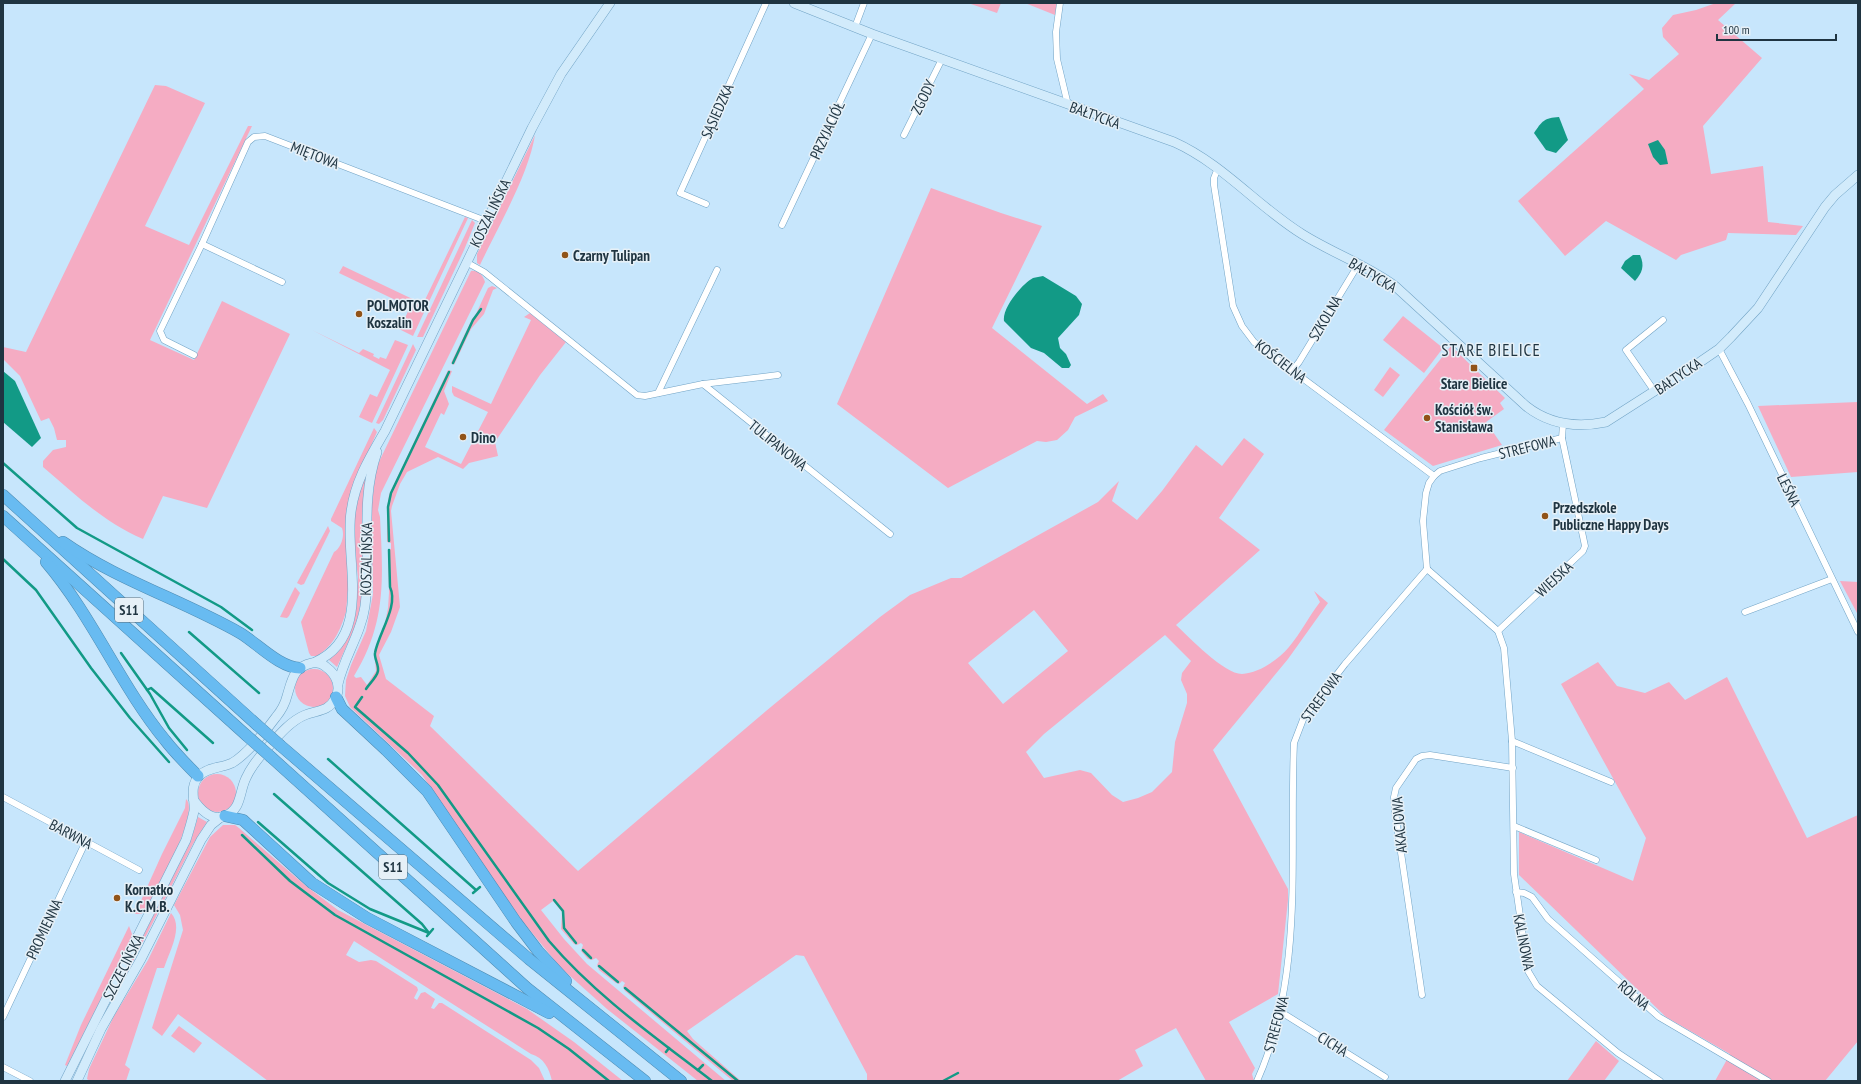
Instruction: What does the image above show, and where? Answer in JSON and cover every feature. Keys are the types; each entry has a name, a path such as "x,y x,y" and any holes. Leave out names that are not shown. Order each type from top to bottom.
{"highway":[{"name":"S11","path":"3,495 256,724 440,884 607,1023 681,1081"},
{"name":"S11","path":"3,516 527,988 593,1042 645,1081"},
{"path":"26,516 82,555 248,637 284,664 300,668"},
{"path":"16,527 71,594 142,708 165,740 198,776"},
{"path":"336,697 342,709 427,791 516,922 538,951 607,1023"},
{"path":"223,817 243,820 312,882 337,900 367,918 553,1015 593,1042"}],"main road":[{"name":"KOSZALIŃSKA","path":"300,668 315,662 331,652 338,644 346,628 351,612 354,583 350,532 353,500 361,474 385,431 486,221 554,86 610,3"},
{"name":"BAŁTYCKA","path":"794,3 872,34 1174,142 1192,151 1218,168 1252,197 1302,234 1377,274 1395,286 1526,406 1550,420 1563,424 1591,425 1606,422 1655,392 1719,349 1745,324 1758,308 1824,207 1858,175"},
{"name":"KOSZALIŃSKA","path":"336,697 341,670 360,628 365,607 368,488 374,461 385,431"},
{"path":"315,662 328,668 338,684"},
{"path":"198,776 206,771 221,768 234,762 247,750 280,712 287,696 292,677 300,668"},
{"name":"SZCZECIŃSKA","path":"77,1081 101,1029 141,959 203,835 211,825 238,804 246,778 254,764 286,728 304,715 327,708 336,697"},
{"name":"SZCZECIŃSKA","path":"65,1081 186,840 192,823 194,786 198,776"},
{"path":"193,799 205,813 214,817 223,817"}],"street":[{"name":"SĄSIEDZKA","path":"706,204 680,193 766,3"},
{"path":"855,27 864,3"},
{"path":"1060,3 1056,32 1057,59 1068,105"},
{"name":"PRZYJACIÓŁ","path":"782,225 872,34"},
{"name":"ZGODY","path":"904,135 942,59"},
{"name":"MIĘTOWA","path":"194,355 164,340 160,331 202,244 248,142 254,137 264,136 486,221"},
{"name":"KOŚCIELNA","path":"1218,168 1214,178 1214,185 1233,306 1242,326 1254,342 1434,476"},
{"path":"202,244 282,282"},
{"path":"466,262 484,272 637,395 658,393 703,384 778,376"},
{"name":"SZKOLNA","path":"1292,370 1299,362 1358,265"},
{"path":"658,393 717,270"},
{"path":"1655,392 1626,350 1663,320"},
{"name":"LEŚNA","path":"1719,349 1748,404 1858,632"},
{"name":"TULIPANOWA","path":"703,384 890,534"},
{"name":"WIEJSKA","path":"1498,631 1583,551 1585,546 1562,438 1563,424"},
{"name":"STREFOWA","path":"1434,476 1440,471 1480,458 1562,438"},
{"path":"1434,476 1429,483 1426,493 1423,521 1427,569 1498,631"},
{"name":"STREFOWA","path":"1257,1081 1270,1050 1281,1012 1289,960 1293,870 1294,749 1298,728 1304,717 1345,664 1427,569"},
{"path":"1744,612 1832,579"},
{"name":"KALINOWA","path":"1498,631 1504,648 1512,741 1516,892 1528,971 1537,986 1618,1053 1660,1081"},
{"path":"1512,741 1611,782"},
{"name":"AKACJOWA","path":"1422,995 1395,812 1394,797 1396,788 1416,759 1422,756 1430,755 1513,768"},
{"name":"BARWNA","path":"3,797 139,870"},
{"path":"1514,826 1596,860"},
{"name":"PROMIENNA","path":"3,1017 86,841"},
{"name":"ROLNA","path":"1516,892 1524,893 1532,897 1548,919 1659,1017 1768,1081"},
{"name":"CICHA","path":"1281,1012 1385,1077"},
{"path":"3,1067 30,1081"}],"shaded area":[{"path":"968,3 1001,3 997,13"},
{"path":"1025,3 1057,3 1055,15"},
{"path":"1716,3 1736,3 1718,20 1762,58 1703,126 1711,174 1763,166 1768,222 1803,226 1796,235 1728,233 1726,240 1681,255 1676,260 1606,221 1565,256 1518,201 1644,89 1629,74 1649,80 1679,54 1663,37 1662,28 1673,15 1696,10"},
{"path":"155,85 166,86 205,103 145,226 189,245 248,126 252,126 150,340 194,360 222,301 290,334 207,508 163,496 143,539 128,532 102,516 43,467 43,461 53,450 66,447 66,440 57,440 54,428 49,418 41,421 20,376 3,359 3,347 26,352"},
{"path":"1559,117 1568,140 1556,153 1546,150 1534,133 1547,119"},
{"path":"535,135 532,150 519,184 480,265 477,263 477,254"},
{"path":"1658,140 1665,150 1668,164 1660,165 1653,157 1648,144"},
{"path":"931,188 1042,226 992,328 1087,404 1103,394 1108,401 1075,417 1068,430 1057,440 1046,442 1037,441 948,488 837,404"},
{"path":"465,217 468,218 413,336 397,328 396,324 401,327 410,307 339,273 343,266 423,304"},
{"path":"472,220 475,223 464,250 423,337 417,337"},
{"path":"1633,255 1640,255 1642,263 1641,272 1635,281 1621,268 1625,261"},
{"path":"471,271 478,272 482,275 485,282 381,493 378,510 380,517 382,579 378,618 365,656 354,676 356,678 361,677 367,685 376,671 374,651 385,623 388,608 388,549 391,549 391,543 387,542 387,509 389,495 448,370 452,371 444,391 449,404 444,415 441,413 425,447 461,464 488,412 454,396 452,386 491,404 531,320 524,317 530,313 566,342 540,375 495,442 498,456 469,463 463,469 438,457 407,472 400,484 391,511 400,607 391,632 379,655 386,679 434,716 430,726 578,871 766,711 880,617 910,595 951,578 961,578 1098,502 1119,481 1112,501 1137,520 1162,491 1196,445 1222,466 1244,438 1264,454 1219,518 1260,550 1176,625 1217,662 1226,668 1242,674 1255,671 1268,665 1285,652 1320,602 1314,591 1328,603 1288,659 1213,750 1288,889 1278,994 1229,1022 1255,1068 1252,1074 1254,1081 1206,1081 1176,1028 1135,1050 1143,1066 1117,1081 867,1081 867,1074 804,956 796,955 687,1031 693,1039 741,1081 733,1081 625,991 623,987 625,983 622,981 619,984 616,983 599,970 597,965 599,961 596,958 592,960 588,959 581,951 583,945 581,943 577,945 574,944 561,929 562,912 553,901 541,910 564,939 587,964 726,1081 698,1081 607,1009 560,967 520,918 422,775 350,707 345,696 346,680 366,631 373,594 371,513 376,468","holes":["1034,610 1068,651 1003,704 968,663","1165,635 1191,661 1182,673 1181,680 1187,694 1187,703 1175,742 1172,772 1152,792 1123,802 1112,795 1091,773 1080,770 1044,778 1026,752 1044,734"]},
{"path":"1043,276 1076,296 1082,304 1079,315 1058,338 1060,348 1066,354 1071,365 1069,368 1062,368 1044,353 1031,348 1004,321 1004,316 1009,303 1018,291 1033,278"},
{"path":"492,286 497,288 493,290 484,314 471,329 454,365 451,363 472,319 475,316 488,288"},
{"path":"1403,316 1443,348 1424,373 1383,340"},
{"path":"312,330 359,353 363,349 374,354 373,356 379,359 380,357 386,359 395,340 408,345 372,423 359,417 370,394 377,397 390,370"},
{"path":"413,344 416,350 383,420 379,424 376,423"},
{"path":"1451,346 1505,398 1500,403 1504,409 1486,422 1502,445 1433,466 1384,430"},
{"path":"1390,367 1400,375 1383,397 1374,390"},
{"path":"3,371 15,381 41,438 32,447 3,422"},
{"path":"1858,402 1858,472 1791,477 1758,406"},
{"path":"374,428 377,432 358,475 346,612 336,637 323,652 317,656 311,656 301,622 334,552 339,548 342,542 342,528 331,521 331,519"},
{"path":"366,474 361,602 356,625 337,667 329,660 338,652 346,640 356,609 358,577 353,538 356,500"},
{"path":"328,526 330,531 304,584 301,585 297,583"},
{"path":"1840,581 1858,582 1858,615"},
{"path":"295,587 300,593 289,616 287,618 280,617"},
{"path":"1598,662 1617,686 1645,693 1669,682 1685,700 1727,677 1807,838 1858,815 1858,1041 1825,1081 1715,1081 1730,1054 1666,1017 1519,875 1519,832 1633,881 1646,838 1561,684"},
{"path":"314,669 327,675 333,688 327,701 314,707 301,701 295,688 301,675"},
{"path":"217,774 230,780 236,793 230,806 217,812 204,806 198,793 204,780"},
{"path":"186,799 189,807 187,820 182,836 166,873 144,912 141,914 135,914 185,808"},
{"path":"198,817 207,822 193,844 124,979 121,980 190,843"},
{"path":"223,825 235,825 306,886 338,910 527,1009 574,1042 623,1081 552,1081 545,1064 539,1058 354,941 346,955 359,962 371,960 376,961 417,987 418,990 414,998 417,1000 421,993 425,992 435,999 431,1008 434,1009 439,1003 442,1003 531,1060 539,1068 545,1081 268,1081 178,1014 162,1036 152,1028 183,930 180,915 174,905 210,837"},
{"path":"171,913 175,919 176,925 174,940 164,968 157,968 125,1065 130,1069 126,1081 90,1081 87,1079 89,1069 114,1016 148,960"},
{"path":"129,926 132,934 131,940 67,1066 65,1065 81,1025"},
{"path":"179,1026 202,1043 194,1053 171,1036"},
{"path":"1596,1041 1619,1061 1604,1081 1567,1081"}],"waterway":[{"path":"453,363 473,320 481,309"},
{"path":"389,541 388,507 391,493 449,372"},
{"path":"3,463 77,528 221,607 252,630"},
{"path":"366,689 377,673 378,669 375,653 392,603 389,550"},
{"path":"3,559 36,590 91,668 130,718 169,762"},
{"path":"189,632 259,693"},
{"path":"121,653 150,694 169,728 187,750"},
{"path":"147,690 151,688 213,743"},
{"path":"362,697 355,707 408,753 438,785 549,941 567,961 606,998 712,1081"},
{"path":"328,759 476,890"},
{"path":"274,794 422,924 429,933"},
{"path":"258,822 328,883 370,909 429,933"},
{"path":"242,835 290,881 335,915 538,1028 569,1049 609,1081"},
{"path":"473,893 480,887"},
{"path":"554,900 563,911 564,928 576,943"},
{"path":"427,936 433,929"},
{"path":"583,950 591,958"},
{"path":"599,966 618,982"},
{"path":"625,988 738,1081"},
{"path":"666,1052 669,1048"},
{"path":"698,1070 703,1065"},
{"path":"943,1081 958,1073"}],"place":[{"name":"Czarny Tulipan","path":"565,255"},
{"name":"POLMOTOR Koszalin","path":"359,314"},
{"name":"Stare Bielice","path":"1474,368"},
{"name":"Kościół św. Stanisława","path":"1427,418"},
{"name":"Dino","path":"463,437"},
{"name":"Przedszkole Publiczne Happy Days","path":"1545,516"},
{"name":"Kornatko K.C.M.B.","path":"117,898"}],"district":[{"name":"STARE BIELICE","path":"1491,350"}]}
